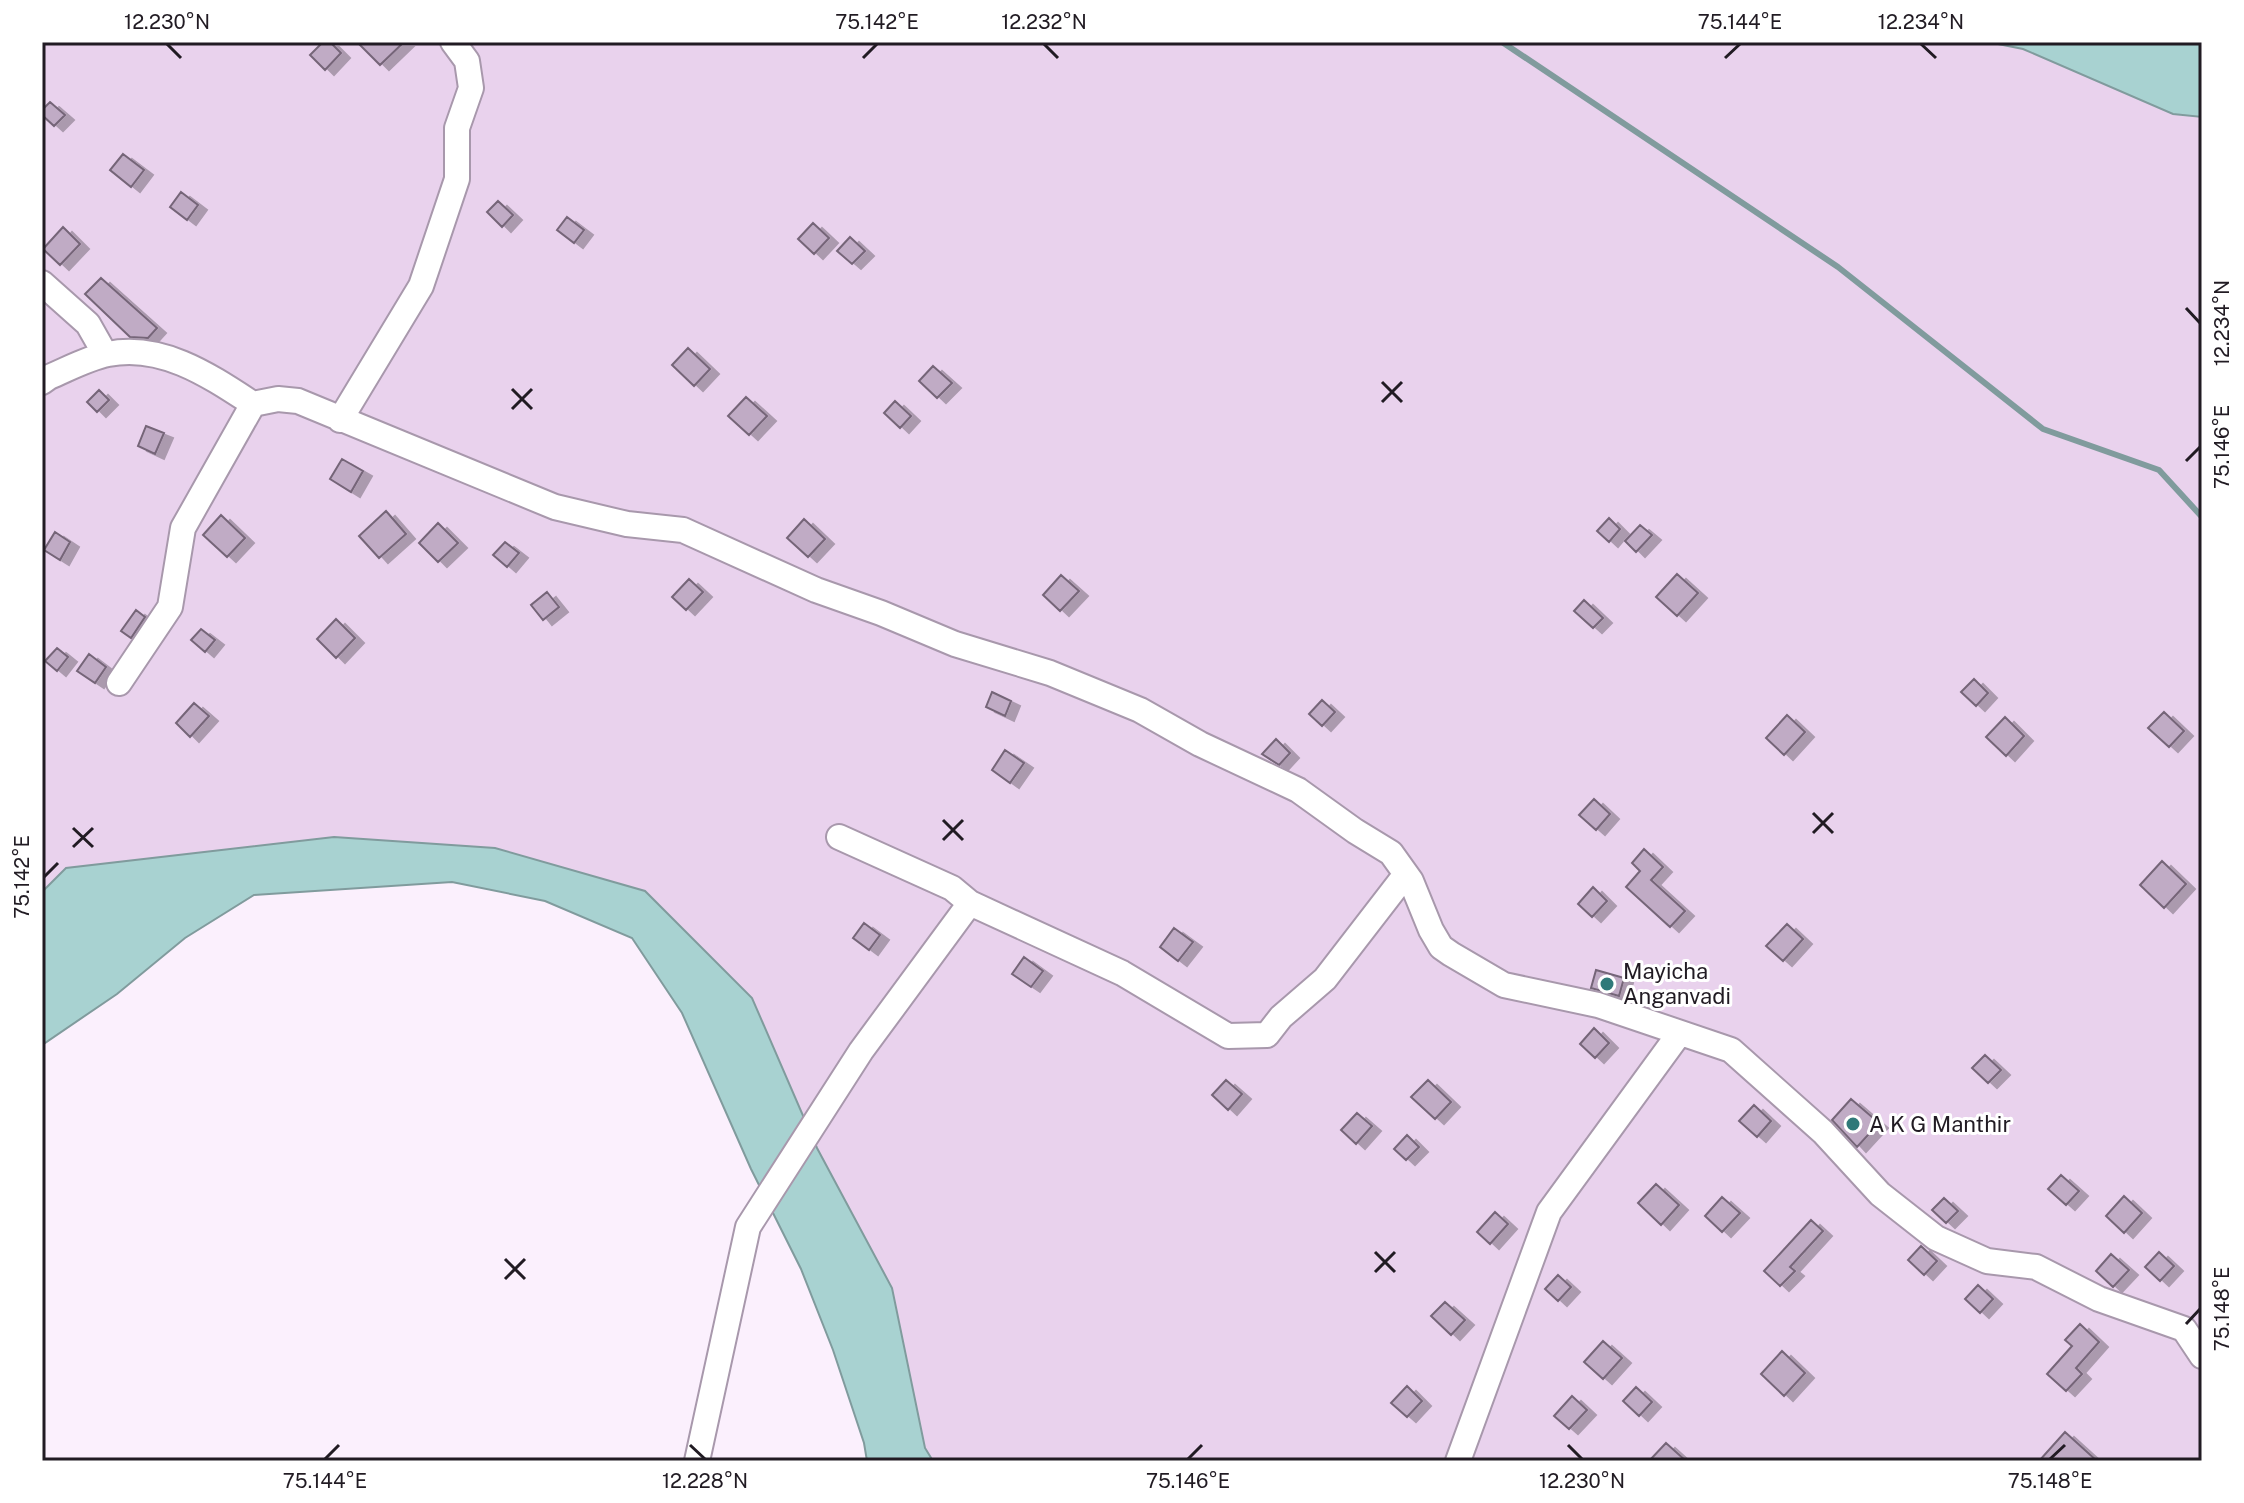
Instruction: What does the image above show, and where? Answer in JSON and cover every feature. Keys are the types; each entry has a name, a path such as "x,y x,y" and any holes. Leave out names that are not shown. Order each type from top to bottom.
{"street":[{"path":"340,420 421,286 457,179 457,128 471,88 467,61 453,42"},
{"path":"42,283 88,324 105,354"},
{"path":"42,382 105,354 157,355 202,370 253,404 287,399 555,507 627,524 683,530 816,590 955,644 1050,673 1140,710 1200,744 1298,790 1391,853 1406,874 1441,947 1451,954 1504,985 1598,1005 1731,1050 1823,1132 1880,1194 1936,1238 1987,1261 2036,1267 2099,1299 2184,1329 2202,1356"},
{"path":"119,683 170,607 183,528 253,404"},
{"path":"839,837 952,888 970,903 1122,973 1228,1036 1243,1037 1267,1035 1281,1017 1325,979 1406,874"},
{"path":"697,1461 748,1227 861,1051 970,903"},
{"path":"1458,1461 1549,1212 1679,1034"}],"shaded area":[{"path":"42,42 1988,42 2023,49 2173,114 2202,117 2202,1461 933,1461 925,1449 892,1288 817,1148 752,998 495,848 66,868 42,892"},
{"path":"1988,42 2202,42 2202,117 2173,114 2023,49"},
{"path":"334,837 495,848 645,891 752,998 817,1148 892,1288 925,1448 933,1461 867,1461 864,1443 833,1350 801,1269 751,1169 682,1013 632,938 545,901 452,882 254,895 185,938 117,994 42,1045 42,892 66,868"}],"building":[{"path":"323,42 330,42 341,53 325,70 310,55"},
{"path":"357,42 404,42 380,65"},
{"path":"50,102 65,115 54,126 42,115 42,110"},
{"path":"123,154 144,170 131,187 110,170"},
{"path":"181,192 198,205 187,220 170,207"},
{"path":"498,201 513,215 502,227 487,212"},
{"path":"567,217 584,230 574,243 557,230"},
{"path":"813,223 829,238 814,254 798,239"},
{"path":"63,227 80,244 60,265 43,249"},
{"path":"850,237 865,251 852,264 837,251"},
{"path":"101,278 157,328 148,338 130,337 85,294"},
{"path":"688,348 710,369 694,386 672,365"},
{"path":"933,366 952,383 937,398 919,381"},
{"path":"99,390 109,400 97,412 87,402"},
{"path":"746,397 767,416 749,435 728,416"},
{"path":"895,401 911,416 900,428 884,413"},
{"path":"146,426 164,433 155,454 138,446"},
{"path":"342,459 363,471 351,492 330,479"},
{"path":"386,511 406,534 379,558 359,536"},
{"path":"221,515 245,538 227,557 203,535"},
{"path":"1609,518 1620,529 1609,542 1597,531"},
{"path":"804,519 825,539 808,557 787,538"},
{"path":"438,523 458,543 438,562 419,543"},
{"path":"1640,525 1652,535 1636,552 1625,541"},
{"path":"55,532 70,542 60,560 44,550"},
{"path":"505,542 519,553 507,567 493,555"},
{"path":"1677,574 1698,593 1677,616 1656,597"},
{"path":"1061,575 1079,591 1060,611 1043,595"},
{"path":"689,579 703,592 686,610 672,597"},
{"path":"547,592 559,607 543,620 531,605"},
{"path":"1584,600 1603,618 1593,628 1574,611"},
{"path":"136,610 145,617 131,638 121,631"},
{"path":"336,619 355,638 336,658 317,639"},
{"path":"201,629 215,640 205,652 191,640"},
{"path":"57,648 68,657 57,671 45,661"},
{"path":"89,654 106,667 95,683 77,671"},
{"path":"1974,679 1988,693 1976,706 1961,692"},
{"path":"992,692 1011,701 1005,716 986,707"},
{"path":"1322,700 1335,712 1322,726 1309,714"},
{"path":"194,703 209,716 190,737 176,723"},
{"path":"2164,712 2184,731 2169,747 2148,728"},
{"path":"1787,715 1805,732 1784,755 1766,738"},
{"path":"2005,717 2024,736 2006,756 1986,737"},
{"path":"1276,739 1290,753 1279,765 1262,754"},
{"path":"1005,750 1024,763 1010,783 992,770"},
{"path":"1594,799 1610,814 1596,830 1579,815"},
{"path":"1644,849 1663,867 1651,880 1685,911 1670,927 1626,887 1640,871 1632,863"},
{"path":"2162,861 2186,884 2164,908 2140,885"},
{"path":"1593,887 1607,901 1592,917 1578,904"},
{"path":"864,923 880,935 869,950 853,938"},
{"path":"1787,924 1803,939 1783,961 1766,946"},
{"path":"1174,928 1193,942 1178,961 1160,947"},
{"path":"1024,957 1043,971 1031,987 1012,974"},
{"name":"Mayicha Anganvadi","path":"1596,970 1624,978 1619,996 1591,988"},
{"path":"1594,1028 1609,1043 1595,1058 1580,1044"},
{"path":"1985,1055 2001,1070 1988,1083 1972,1068"},
{"path":"1226,1080 1242,1094 1228,1110 1212,1095"},
{"path":"1428,1080 1451,1102 1435,1119 1411,1097"},
{"name":"A K G Manthir","path":"1851,1099 1879,1123 1857,1147 1832,1120"},
{"path":"1754,1105 1771,1121 1757,1137 1739,1121"},
{"path":"1357,1113 1372,1126 1356,1144 1341,1130"},
{"path":"1407,1135 1419,1147 1406,1160 1394,1149"},
{"path":"2061,1175 2079,1191 2066,1205 2048,1189"},
{"path":"1656,1184 1679,1205 1661,1225 1638,1203"},
{"path":"2124,1196 2142,1213 2124,1233 2106,1216"},
{"path":"1722,1197 1740,1213 1722,1232 1705,1216"},
{"path":"1944,1198 1958,1211 1946,1223 1932,1210"},
{"path":"1495,1212 1508,1224 1490,1244 1477,1232"},
{"path":"1811,1220 1823,1231 1790,1267 1795,1271 1780,1286 1764,1271"},
{"path":"1921,1246 1937,1261 1924,1275 1908,1260"},
{"path":"2159,1252 2174,1266 2160,1281 2145,1267"},
{"path":"2111,1254 2129,1270 2113,1287 2096,1271"},
{"path":"1558,1275 1571,1287 1558,1301 1545,1289"},
{"path":"1978,1285 1993,1299 1980,1313 1965,1299"},
{"path":"1445,1302 1465,1320 1451,1335 1431,1316"},
{"path":"2080,1324 2099,1342 2076,1368 2082,1374 2066,1391 2047,1374 2072,1346 2065,1340"},
{"path":"1603,1341 1622,1358 1603,1379 1584,1362"},
{"path":"1782,1351 1805,1373 1784,1396 1761,1374"},
{"path":"1407,1386 1422,1401 1407,1417 1391,1403"},
{"path":"1636,1387 1652,1402 1639,1416 1623,1401"},
{"path":"1572,1396 1587,1410 1569,1429 1554,1416"},
{"path":"2065,1432 2097,1461 2039,1461"},
{"path":"1666,1443 1686,1461 1649,1461"}],"waterway":[{"path":"1502,42 1838,267 2043,429 2159,470 2202,517"}],"place":[{"name":"Mayicha Anganvadi","path":"1607,984"},
{"name":"A K G Manthir","path":"1853,1124"}]}
